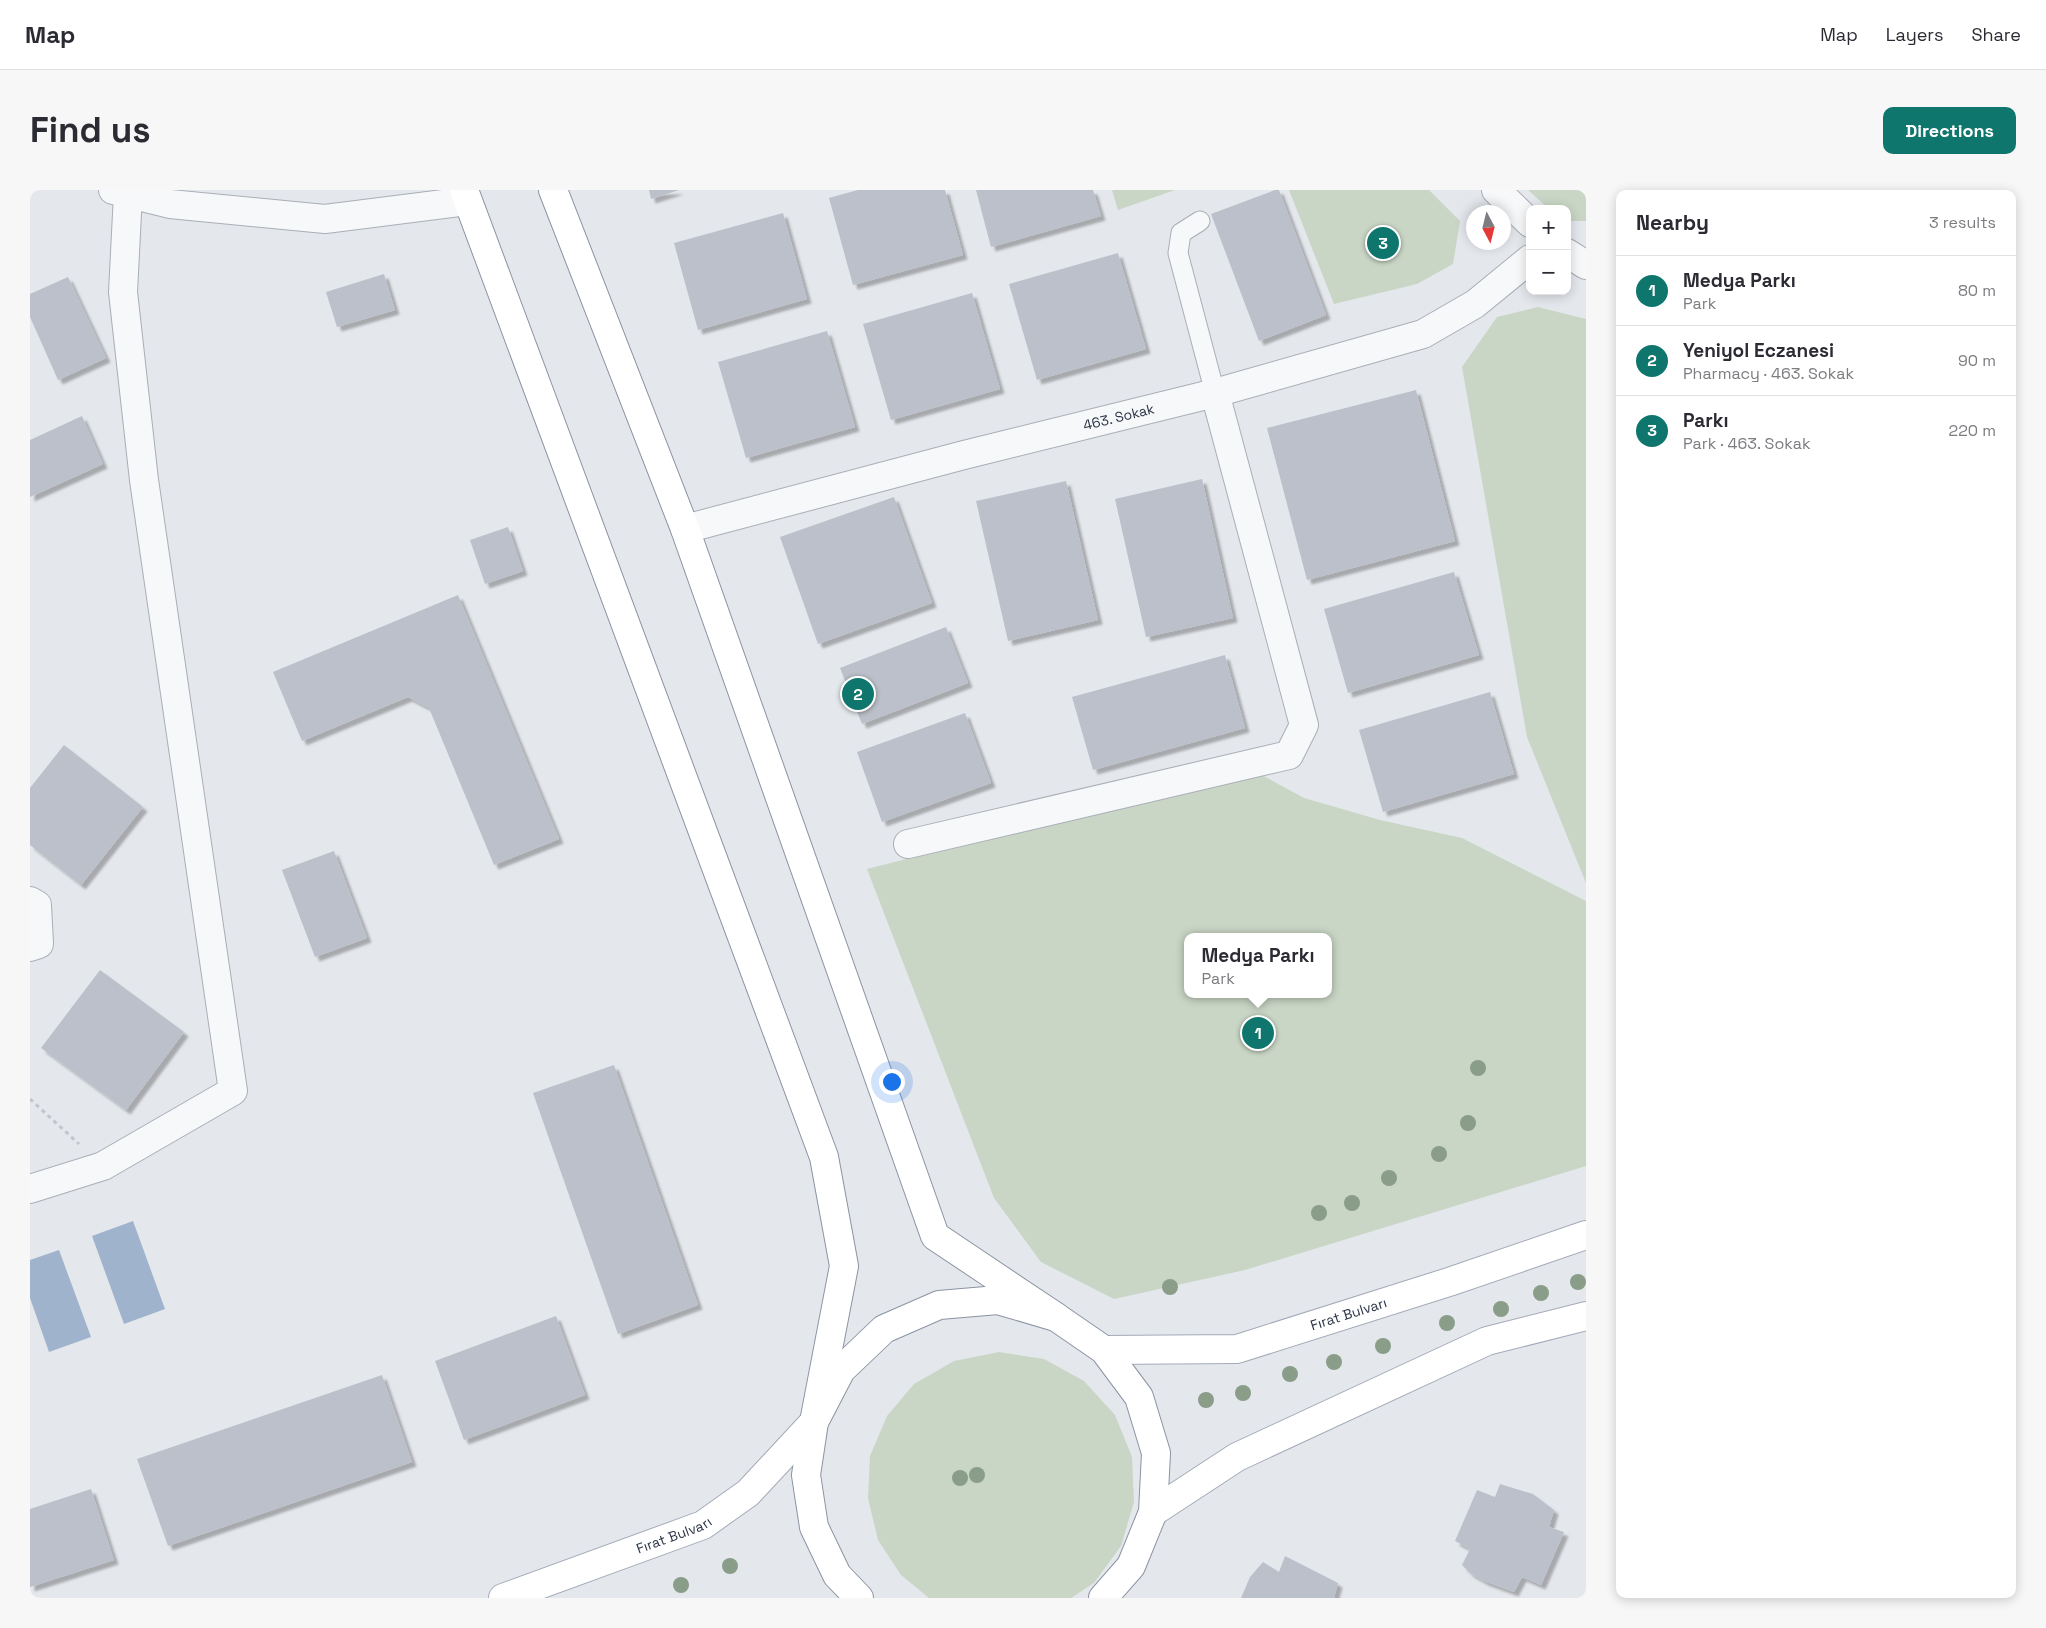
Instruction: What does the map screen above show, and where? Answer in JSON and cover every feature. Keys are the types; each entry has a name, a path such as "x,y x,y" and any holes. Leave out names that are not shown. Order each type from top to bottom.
{"main road":[{"path":"553,190 685,529 935,1236 1104,1350 1139,1397 1156,1453 1153,1512 1131,1566 1128,1598"},
{"path":"466,196 824,1157 844,1266 814,1422 806,1475 814,1528 837,1575 859,1598"},
{"name":"Fırat Bulvarı","path":"1104,1350 1237,1349 1449,1282 1586,1235"},
{"path":"814,1422 841,1370 884,1329 893,1325 939,1305 998,1300 1056,1316"},
{"path":"1153,1512 1237,1457 1488,1341 1586,1316"},
{"name":"Fırat Bulvarı","path":"503,1598 703,1525 748,1493 814,1422"},
{"path":"1103,1598 1131,1566"}],"street":[{"path":"1496,190 1526,219"},
{"path":"30,1190 103,1166 233,1091 144,480 123,292 121,192 170,204 325,219 466,196"},
{"path":"1571,256 1586,265"},
{"name":"463. Sokak","path":"685,529 964,455 1215,393 1423,334 1475,304 1526,262"},
{"path":"908,844 1289,755 1304,725 1215,393"},
{"path":"30,901 37,905 39,944 30,947"}],"lane":[{"path":"1200,222 1181,233 1178,253 1215,393"}],"path":[{"path":"30,1099 103,1166"}],"green space":[{"path":"1112,190 1175,190 1118,210"},
{"path":"1289,190 1429,190 1460,221 1453,264 1417,284 1334,304"},
{"path":"1528,190 1586,190 1586,221 1571,221 1571,205 1545,205"},
{"path":"1538,307 1586,319 1586,883 1527,737 1462,367 1497,317"},
{"path":"1258,773 1304,798 1380,820 1462,838 1586,901 1586,1166 1245,1270 1114,1299 1041,1262 994,1198 867,869 1237,775"},
{"path":"999,1352 1044,1359 1084,1381 1115,1415 1132,1457 1134,1502 1121,1546 1094,1583 1071,1598 929,1598 901,1575 878,1540 868,1498 870,1456 887,1416 914,1384 954,1361"}],"water":[{"path":"133,1221 165,1309 124,1324 92,1236"},
{"path":"59,1250 91,1337 49,1352 30,1298 30,1260"}],"building":[{"path":"649,190 679,190 651,199"},
{"path":"858,190 945,190 963,255 853,285 829,198"},
{"path":"976,190 1093,190 1101,216 991,247"},
{"path":"1279,190 1326,315 1259,341 1211,214"},
{"path":"783,213 807,299 698,330 674,243"},
{"path":"1118,253 1146,349 1037,380 1009,284"},
{"path":"384,274 395,310 337,327 326,292"},
{"path":"68,277 106,358 58,380 30,317 30,294"},
{"path":"972,293 1000,389 891,420 863,324"},
{"path":"827,331 855,427 746,458 718,362"},
{"path":"1416,390 1455,541 1307,580 1267,428"},
{"path":"82,416 103,464 30,497 30,440"},
{"path":"1202,479 1233,618 1146,637 1115,499"},
{"path":"1066,481 1098,620 1008,641 976,501"},
{"path":"894,497 932,603 818,644 780,537"},
{"path":"508,527 523,571 485,584 470,540"},
{"path":"1454,572 1479,655 1348,693 1324,609"},
{"path":"458,595 559,839 494,865 429,708 408,697 302,741 273,672"},
{"path":"946,627 968,683 862,724 840,668"},
{"path":"1225,655 1245,728 1093,770 1072,697"},
{"path":"1490,692 1514,774 1383,812 1359,730"},
{"path":"965,713 991,783 882,822 857,752"},
{"path":"64,745 143,807 81,885 30,845 30,788"},
{"path":"334,851 367,938 315,957 282,870"},
{"path":"100,970 184,1032 126,1110 41,1048"},
{"path":"614,1065 698,1305 618,1334 533,1093"},
{"path":"556,1316 585,1395 464,1440 435,1361"},
{"path":"382,1375 412,1462 168,1546 137,1459"},
{"path":"1500,1484 1533,1494 1554,1510 1549,1527 1564,1532 1541,1585 1522,1577 1514,1592 1484,1581 1470,1573 1462,1565 1470,1549 1455,1541 1477,1490 1495,1497"},
{"path":"91,1489 114,1560 30,1587 30,1509"},
{"path":"1285,1556 1338,1583 1334,1598 1241,1598 1250,1577 1263,1562 1279,1572"}],"place":[{"name":"Parkı","path":"1383,243"},
{"name":"Yeniyol Eczanesi","path":"858,694"},
{"name":"Medya Parkı","path":"1258,1033"}]}
